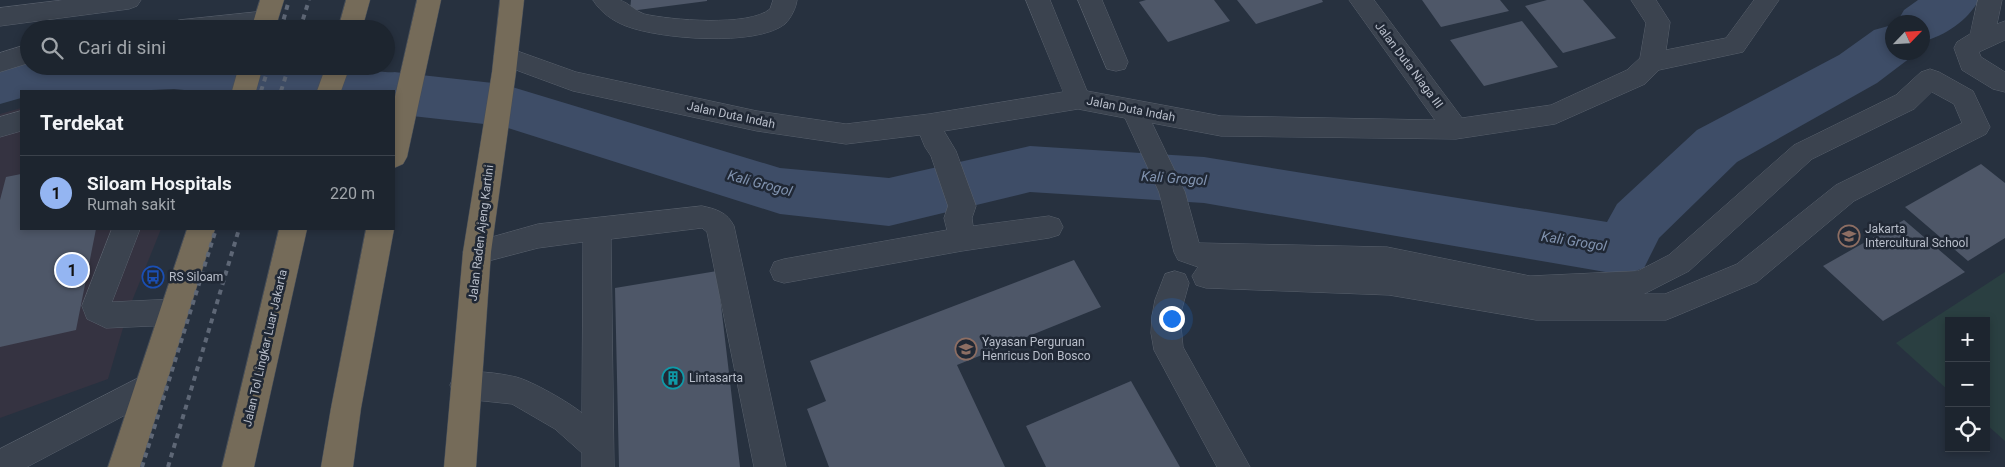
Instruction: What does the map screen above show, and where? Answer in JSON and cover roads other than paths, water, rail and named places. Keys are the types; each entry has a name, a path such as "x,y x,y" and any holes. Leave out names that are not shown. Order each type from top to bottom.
{"highway":[{"path":"352,20 358,0"},
{"path":"396,148 429,0"},
{"name":"Jalan Raden Ajeng Kartini","path":"460,467 477,252 505,64 512,0"},
{"path":"244,90 248,75"},
{"path":"330,90 335,75"},
{"path":"124,467 201,230"},
{"name":"Jalan Tol Lingkar Luar Jakarta","path":"238,467 293,230"},
{"path":"337,467 346,408 380,230"}],"street":[{"path":"0,17 129,0"},
{"path":"605,0 614,8 639,22 726,29 756,25 776,19 785,6 785,0"},
{"path":"1038,0 1078,99"},
{"path":"1090,0 1116,62"},
{"name":"Jalan Duta Niaga III","path":"1361,0 1456,129"},
{"path":"1643,0 1658,22 1652,62 1734,46 1767,0"},
{"path":"1990,0 1974,44 1971,63 2005,82"},
{"path":"240,20 267,16"},
{"path":"1197,261 1387,260 1530,288 1642,283 1680,263 1803,152 1905,102 1930,79 1974,44 2005,30"},
{"path":"0,63 20,56"},
{"name":"Jalan Duta Indah","path":"505,64 573,81 757,121 846,134 934,142 1078,99 1137,117 1221,126 1456,129 1555,114 1636,77 1652,62"},
{"path":"1197,261 1389,282 1536,308 1666,308 1747,272 1845,193 1977,127 1964,98 1930,79"},
{"path":"1137,117 1172,192 1197,261 1201,283 1193,287 1184,287 1175,283 1168,301 1164,326 1169,350 1234,467"},
{"path":"0,127 20,121"},
{"path":"934,142 958,218"},
{"path":"477,252 538,236 702,217 712,219 720,226 770,467"},
{"path":"784,271 958,218 1049,227"},
{"path":"598,229 598,457"},
{"path":"126,230 96,306 97,310 106,315 174,312"},
{"path":"0,465 152,385"},
{"path":"466,385 517,391 566,420 598,457"}],"waterway":[{"name":"Kali Grogol","path":"1930,17 1954,0"},
{"name":"Kali Grogol","path":"395,93 502,105 780,191 889,202 1030,169 1204,180 1623,250 1638,221 1717,146 1858,69 1885,49"},
{"name":"Kali Grogol","path":"0,84 29,76 50,75"},
{"name":"Kali Grogol","path":"230,75 369,90"}],"railway":[{"path":"283,20 289,0"},
{"path":"303,20 309,0"},
{"path":"261,90 266,75"},
{"path":"281,90 286,75"},
{"path":"142,467 216,230"},
{"path":"168,467 239,230"}],"place":[{"name":"Jakarta Intercultural School","path":"1849,236"},
{"name":"Siloam Hospitals","path":"72,270"},
{"name":"RS Siloam","path":"153,277"},
{"name":"Yayasan Perguruan Henricus Don Bosco","path":"966,349"},
{"name":"Lintasarta","path":"673,378"}]}
